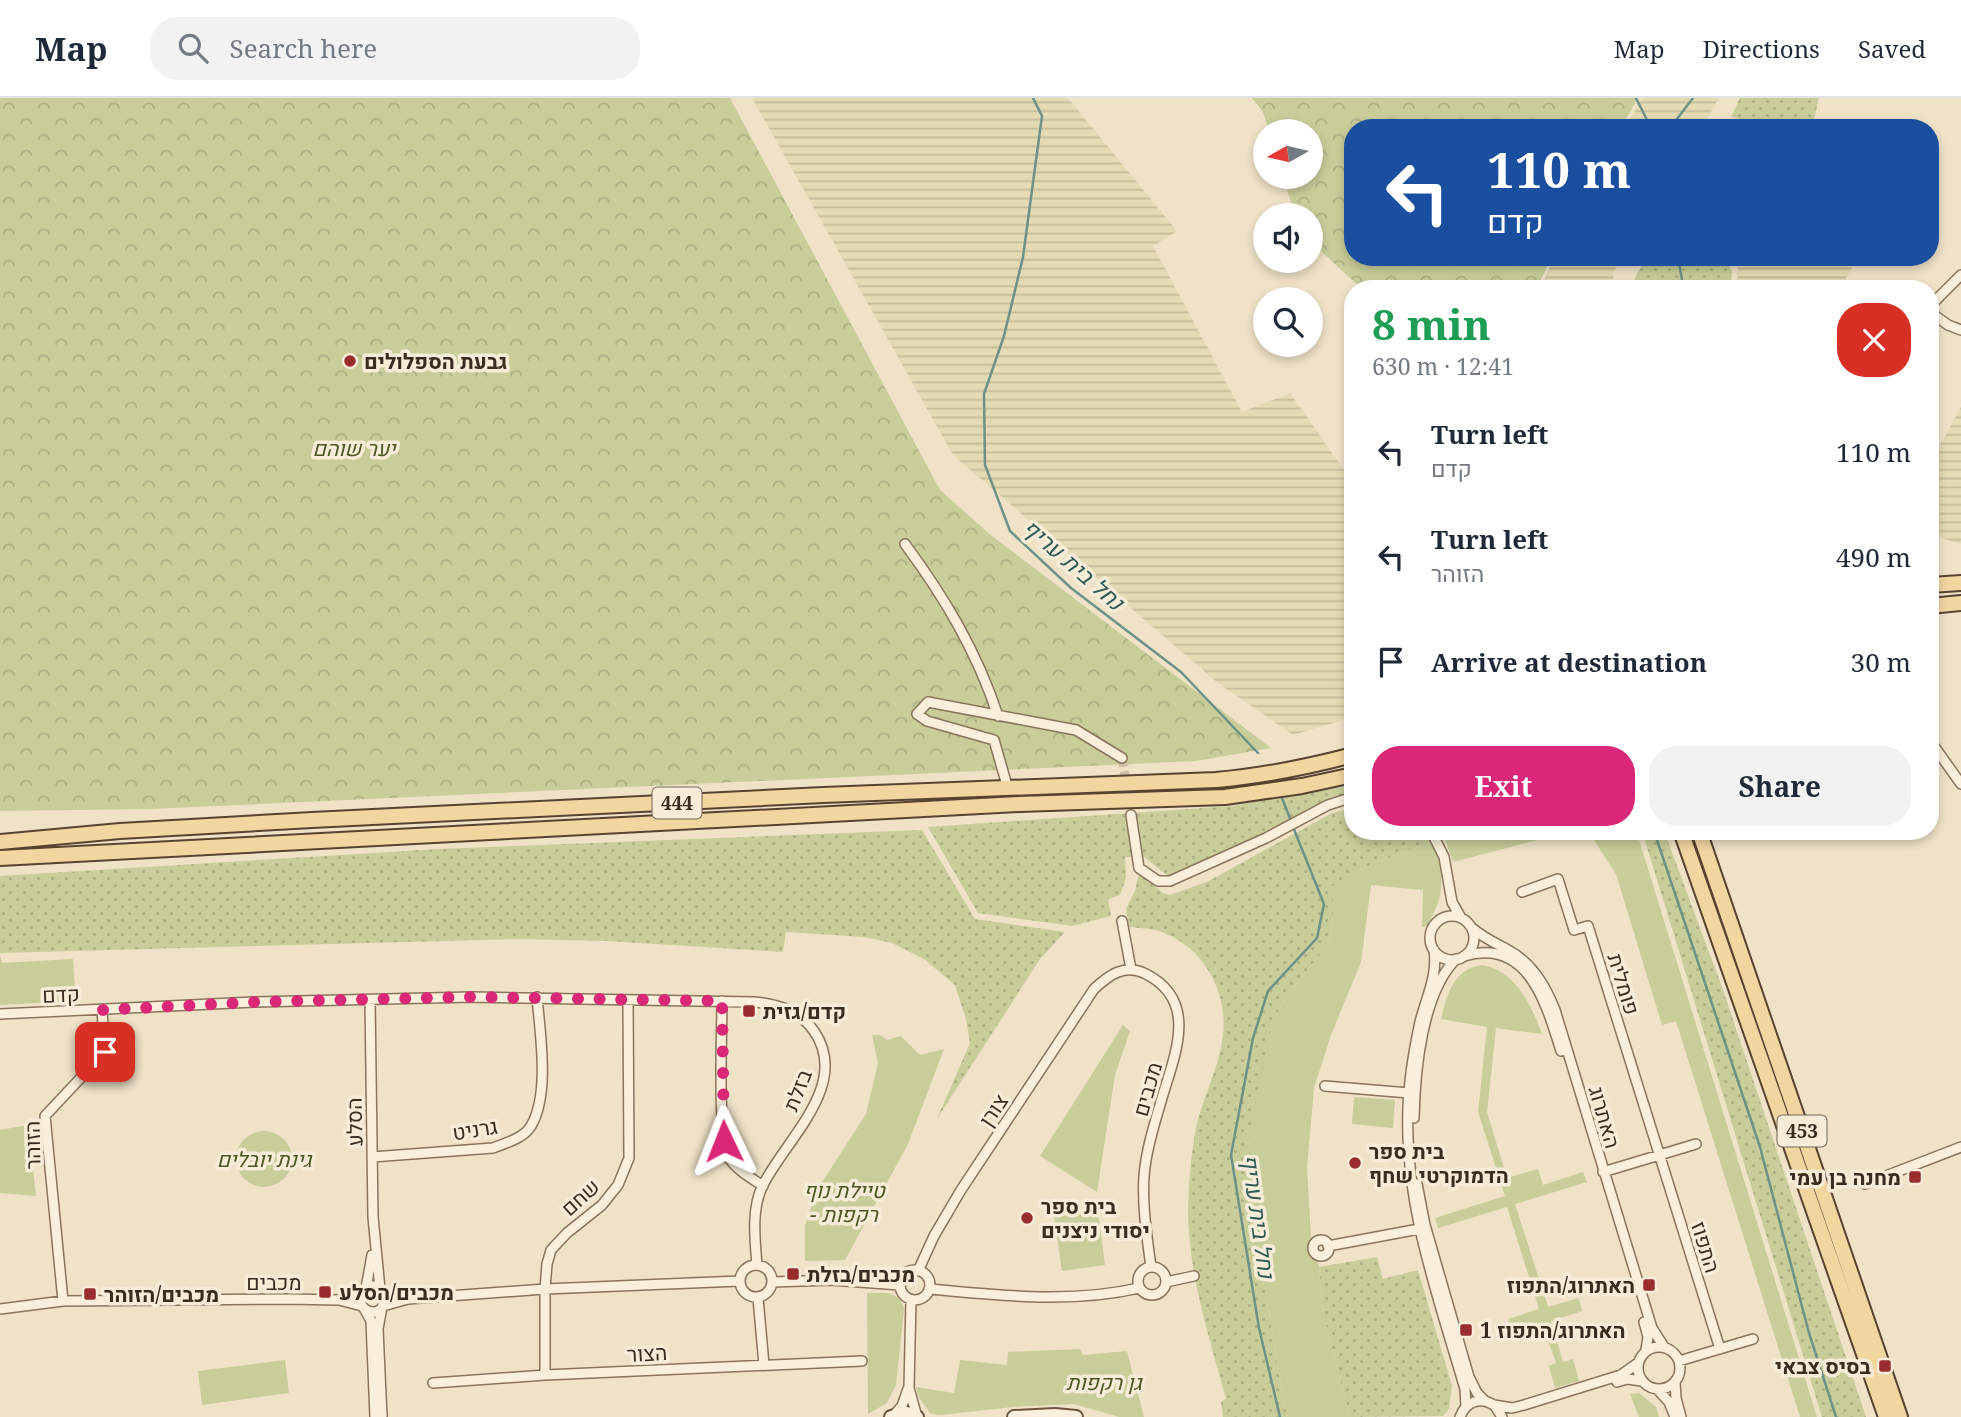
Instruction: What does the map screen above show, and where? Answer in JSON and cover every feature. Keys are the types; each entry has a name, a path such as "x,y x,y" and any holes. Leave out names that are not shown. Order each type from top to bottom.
{"main road":[{"path":"1939,584 1961,583"},
{"path":"1939,605 1961,603"},
{"name":"444","path":"0,842 120,831 298,821 823,795 1228,779 1306,767 1344,757"},
{"name":"444","path":"0,858 1020,804 1226,797 1344,777"},
{"name":"453","path":"1684,840 1886,1417"},
{"name":"453","path":"1702,840 1900,1417"},
{"path":"892,1416 907,1413 917,1417"},
{"path":"1014,1417 1076,1417"}],"street":[{"path":"1939,297 1961,275"},
{"path":"1939,318 1961,330"},
{"path":"905,544 945,600 980,666 998,716"},
{"path":"1008,789 994,740 927,721 918,714 928,702 1076,730 1122,758"},
{"path":"1939,753 1961,784"},
{"path":"1131,815 1139,868 1163,882 1266,838 1315,812 1344,801"},
{"path":"1436,840 1444,857 1452,902 1461,918 1471,927 1474,941 1470,950 1444,972 1425,1028 1415,1103 1414,1154 1421,1206 1430,1245 1469,1377 1478,1393 1502,1417"},
{"name":"פומלית","path":"1522,892 1558,879 1574,930 1588,926 1659,1155"},
{"path":"1449,891 1443,914 1431,933 1435,970 1419,1026 1409,1093 1409,1163 1419,1229 1465,1389 1466,1406 1460,1417"},
{"path":"1438,921 1446,917 1461,918"},
{"path":"1122,921 1130,969"},
{"name":"האתרוג","path":"1471,927 1526,963 1547,992 1555,1010 1652,1328 1664,1347"},
{"path":"1434,950 1444,958 1460,957"},
{"name":"האתרוג","path":"1460,957 1482,952 1506,956 1529,975 1547,1005 1647,1331 1646,1350"},
{"name":"צורן","path":"918,1271 934,1236 961,1190 1094,989 1118,971 1130,969"},
{"name":"מכבים","path":"1130,969 1139,970 1154,978 1169,992 1180,1022 1177,1049 1154,1126 1144,1175 1145,1218 1151,1267"},
{"name":"קדם","path":"0,1014 254,1002 537,997 722,1001 771,1004 788,1009 807,1020 822,1042"},
{"name":"גרניט","path":"372,1157 494,1148 512,1141 530,1129 538,1108 541,1083 537,997"},
{"name":"הסלע","path":"370,1000 374,1243 382,1292"},
{"name":"שחם","path":"545,1375 545,1289 551,1250 567,1233 602,1205 618,1185 629,1158 628,1000"},
{"path":"722,1001 726,1150 739,1169 763,1186"},
{"name":"הזוהר","path":"63,1301 45,1116 105,1052 102,1010"},
{"name":"בזלת","path":"757,1265 756,1214 763,1186 814,1106 824,1080 826,1057 822,1042"},
{"path":"1325,1086 1409,1093"},
{"path":"1603,1172 1696,1144"},
{"path":"1865,1184 1961,1147"},
{"name":"התפוז","path":"1659,1155 1720,1349"},
{"path":"1328,1246 1419,1229"},
{"name":"הסלע","path":"364,1291 374,1243"},
{"path":"757,1265 768,1270 773,1282 768,1293 758,1298 743,1291 740,1281 743,1271 757,1265"},
{"path":"1151,1267 1161,1270 1166,1282 1163,1290 1155,1296 1143,1293 1139,1288 1139,1275 1151,1267"},
{"path":"918,1271 928,1278 929,1289 921,1299 911,1300 904,1295 900,1285 904,1275 918,1271"},
{"path":"1166,1282 1194,1276"},
{"path":"773,1282 831,1280 900,1285"},
{"path":"363,1307 372,1312 408,1299 545,1289 740,1281"},
{"path":"374,1417 370,1321 360,1300 364,1291 373,1286 382,1292 408,1299"},
{"path":"929,1289 1075,1297 1139,1288"},
{"name":"מכבים","path":"339,1300 364,1291"},
{"path":"382,1292 383,1306 378,1328 382,1417"},
{"name":"מכבים","path":"0,1309 63,1301 287,1298 339,1300 363,1307"},
{"path":"758,1298 764,1365"},
{"path":"911,1300 909,1388 917,1417"},
{"path":"1679,1361 1753,1339"},
{"path":"1466,1406 1476,1401 1512,1408 1524,1405 1622,1375 1638,1363 1646,1350 1664,1347 1674,1352 1679,1361 1680,1372 1668,1388 1657,1389"},
{"name":"הצור","path":"433,1383 545,1375 863,1361"},
{"path":"1638,1363 1642,1381"},
{"path":"1509,1417 1517,1412 1627,1379 1642,1381 1657,1389 1669,1402 1675,1417"},
{"path":"1675,1382 1681,1417"},
{"path":"892,1416 902,1406 909,1388"}],"shaded area":[{"path":"752,98 1068,98 1177,231 1153,246 1242,412 1290,393 1344,470 1344,720 1293,735 1218,683 953,455"},
{"path":"1642,98 1719,98 1707,119 1630,119"},
{"path":"1550,266 1617,266 1613,280 1544,280"},
{"path":"1738,266 1853,266 1845,280 1737,280"},
{"path":"1961,407 1961,544 1939,538 1939,447"}],"green space":[{"name":"יער שוהם","path":"0,98 730,98 940,490 992,536 1271,748 1196,761 150,809 0,811"},
{"path":"1252,98 1638,98 1626,119 1344,119 1344,266 1547,266 1541,280 1352,280 1323,253 1323,203 1291,203 1287,189 1323,189 1323,119 1265,119"},
{"path":"1740,98 1819,98 1814,119 1731,117"},
{"path":"1642,266 1730,266 1732,272 1731,280 1635,280"},
{"path":"1344,787 1344,794 1331,797 1183,876 1167,875 1144,857 1125,857 1126,878 1120,895 1108,899 1111,916 1072,926 978,913 928,827 1232,806"},
{"path":"1344,810 1344,840 1433,842 1374,863 1333,886 1334,909 1329,943 1287,996 1275,1017 1245,1155 1245,1175 1287,1417 1223,1417 1221,1402 1226,1399 1196,1281 1188,1208 1196,1128 1222,1042 1222,1006 1210,973 1200,958 1172,937 1155,930 1129,927 1126,909 1135,891 1139,873 1163,893 1170,895 1207,882 1332,813"},
{"path":"922,830 975,919 1065,932 1040,959 937,1119 970,1043 966,1019 955,985 924,959 892,943 864,937 786,932 783,952 608,941 517,939 0,953 0,876 438,849"},
{"path":"1445,840 1537,840 1453,862"},
{"path":"1594,840 1639,840 1817,1417 1800,1417 1676,1021 1662,1025 1616,874"},
{"path":"1645,840 1667,840 1722,987 1866,1417 1822,1417"},
{"path":"1433,842 1441,885 1438,904 1427,926 1422,927 1423,890 1371,885 1361,962 1331,1035 1314,1088 1307,1168 1311,1237 1319,1267 1323,1314 1350,1417 1287,1417 1245,1175 1245,1155 1269,1035 1287,996 1329,943 1334,909 1332,886 1374,863"},
{"path":"0,955 2,963 73,959 76,1001 0,1005"},
{"path":"1482,965 1504,974 1521,991 1542,1034 1496,1028 1487,1112 1507,1178 1538,1169 1543,1185 1583,1172 1587,1182 1515,1204 1548,1307 1579,1298 1582,1311 1551,1321 1563,1362 1573,1359 1579,1381 1555,1388 1549,1366 1556,1363 1542,1323 1511,1331 1508,1319 1539,1309 1507,1207 1438,1228 1435,1218 1505,1196 1478,1112 1487,1027 1441,1019 1453,984 1464,972"},
{"path":"1123,1025 1130,1031 1115,1075 1097,1192 1040,1156"},
{"name":"טיילת נוף - רקפות","path":"872,1035 880,1035 887,1040 901,1036 920,1055 944,1049 908,1144 845,1260 805,1261 805,1226 817,1190 866,1114 878,1063"},
{"path":"1354,1097 1395,1100 1393,1128 1352,1124"},
{"path":"28,1125 36,1196 0,1193 0,1130"},
{"name":"גינת יובלים","path":"258,1131 270,1131 280,1135 288,1143 292,1159 288,1175 280,1183 270,1187 258,1187 248,1183 240,1175 236,1165 236,1153 240,1143 248,1135"},
{"path":"1098,1211 1105,1265 1062,1271 1054,1217"},
{"path":"1377,1257 1383,1279 1418,1270 1452,1386 1449,1409 1443,1416 1350,1417 1323,1314 1319,1267"},
{"path":"867,1293 894,1296 904,1309 896,1385 887,1403 868,1414"},
{"name":"גן רקפות","path":"1080,1349 1083,1355 1127,1351 1144,1417 1119,1417 1074,1404 931,1414 919,1398 916,1387 954,1393 960,1360 1007,1365 1008,1352"},
{"path":"285,1360 289,1393 202,1405 198,1371"},
{"path":"1639,1393 1656,1407 1659,1417 1639,1417 1630,1394"}],"waterway":[{"name":"נחל בית עריף","path":"1033,98 1042,116 1023,257 1004,336 984,394 985,465 1010,531 1071,588 1181,672 1258,753"},
{"path":"1636,98 1646,119"},
{"path":"1677,119 1693,98"},
{"path":"1680,266 1682,280"},
{"name":"נחל בית עריף","path":"1282,798 1291,821"},
{"name":"נחל בית עריף","path":"1280,1417 1259,1328 1231,1155 1253,1038 1268,991 1317,938 1324,904 1293,827"},
{"path":"1657,840 1760,1147 1809,1333 1836,1417"}],"tunnel":[{"path":"1122,758 1131,815"}],"place":[{"name":"גבעת הספלולים","path":"350,361"},
{"name":"קדם/גזית","path":"749,1011"},
{"name":"בית ספר הדמוקרטי שחף","path":"1355,1163"},
{"name":"מחנה בן עמי","path":"1915,1177"},
{"name":"בית ספר יסודי ניצנים","path":"1027,1218"},
{"name":"מכבים/בזלת","path":"793,1274"},
{"name":"האתרוג/התפוז","path":"1649,1285"},
{"name":"מכבים/הסלע","path":"325,1292"},
{"name":"מכבים/הזוהר","path":"90,1294"},
{"name":"האתרוג/התפוז 1","path":"1466,1330"},
{"name":"בסיס צבאי","path":"1885,1366"}],"route":[{"path":"105,1052 102,1010 254,1002 472,997 722,1001 724,1141"}]}
